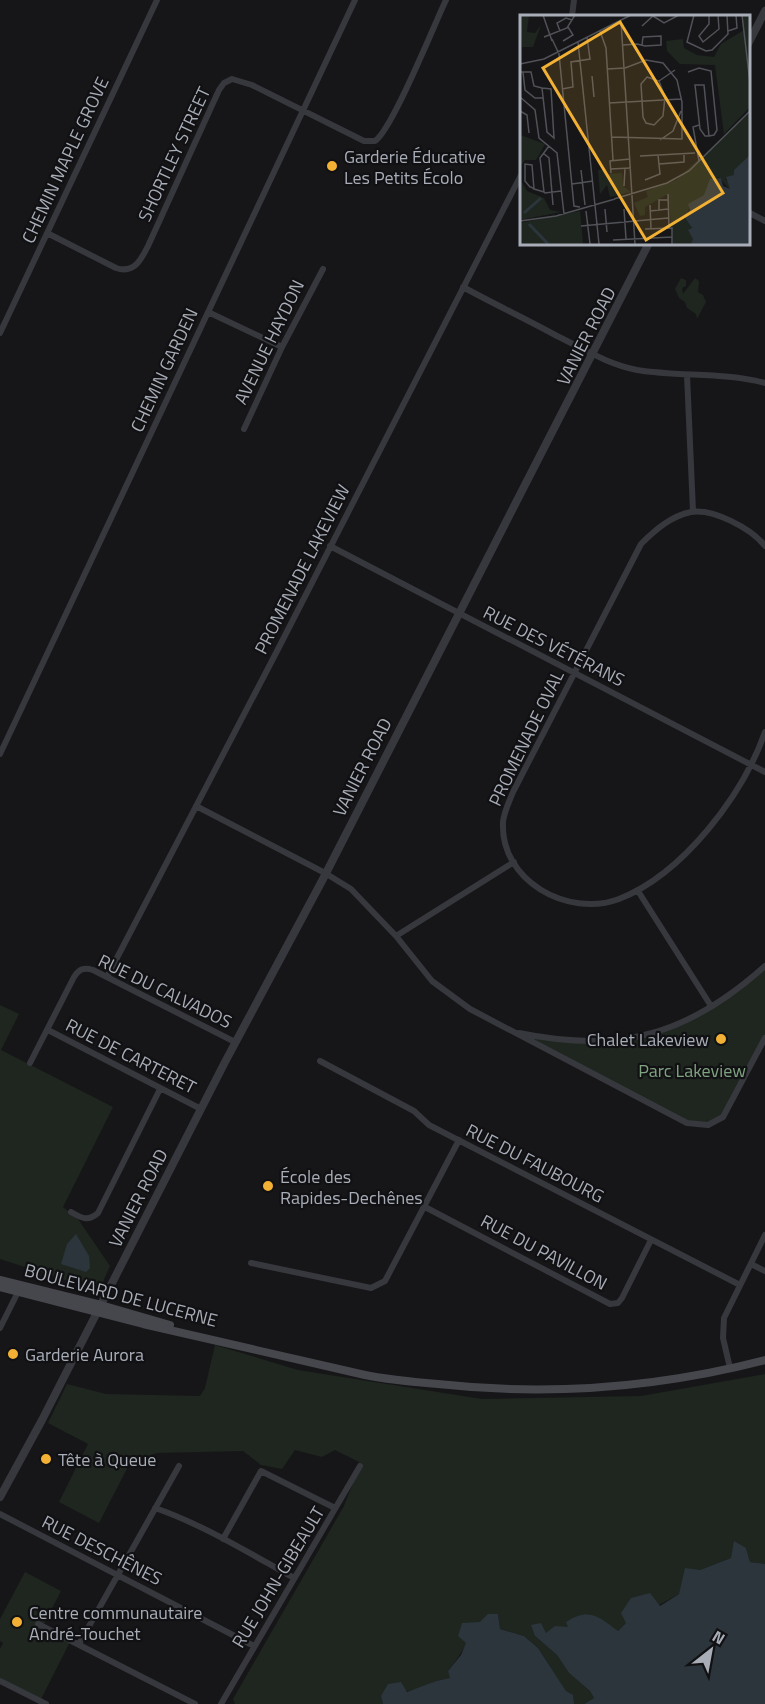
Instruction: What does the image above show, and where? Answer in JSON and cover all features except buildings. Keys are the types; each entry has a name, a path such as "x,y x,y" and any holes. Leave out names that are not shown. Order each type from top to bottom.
{"main road":[{"name":"BOULEVARD DE LUCERNE","path":"0,1280 20,1289"},
{"name":"BOULEVARD DE LUCERNE","path":"0,1287 20,1289 234,1344 395,1381 516,1391 630,1386 675,1380 765,1360"}],"street":[{"name":"CHEMIN MAPLE GROVE","path":"0,333 157,0"},
{"name":"CHEMIN GARDEN","path":"0,754 355,0"},
{"name":"SHORTLEY STREET","path":"47,233 116,268 132,269 148,246 199,131 224,83 232,79 244,82 303,109 364,141 375,141 382,135 394,112 446,0"},
{"path":"572,15 574,0"},
{"path":"750,40 765,11"},
{"name":"PROMENADE LAKEVIEW","path":"107,977 520,177"},
{"path":"750,214 765,220"},
{"name":"VANIER ROAD","path":"0,1497 593,356 649,244"},
{"name":"AVENUE HAYDON","path":"244,429 322,269"},
{"path":"463,287 593,356 635,370 687,375 724,375 765,383"},
{"path":"208,312 282,348"},
{"path":"687,375 693,511 718,516 741,525 765,546"},
{"name":"PROMENADE OVAL","path":"693,511 673,518 656,529 641,544 513,792 503,820 507,852 528,881 545,894 562,901 581,905 601,903 617,900 638,891 685,854 722,812 751,764 765,732"},
{"name":"RUE DES VÉTÉRANS","path":"330,546 765,772"},
{"path":"196,806 325,873 351,889 396,936 432,981 470,1009 687,1123 708,1125 723,1117 765,1038"},
{"path":"396,936 513,862"},
{"path":"638,891 711,1006"},
{"path":"510,1031 561,1039 615,1041 651,1034 691,1018 765,966"},
{"name":"RUE DU CALVADOS","path":"30,1063 74,977 79,970 88,969 235,1042"},
{"name":"RUE DE CARTERET","path":"48,1030 201,1109"},
{"name":"RUE DU FAUBOURG","path":"320,1062 414,1111 423,1122 740,1285"},
{"path":"71,1212 81,1218 91,1218 98,1214 160,1089"},
{"path":"251,1263 372,1288 385,1281 459,1140"},
{"name":"RUE DU PAVILLON","path":"425,1207 610,1304 618,1303 622,1298 651,1240"},
{"path":"730,1368 723,1338 723,1324 765,1235"},
{"path":"751,1264 765,1271"},
{"path":"0,1328 20,1289"},
{"path":"79,1644 179,1466"},
{"name":"RUE JOHN-GIBEAULT","path":"221,1704 360,1466"},
{"path":"223,1539 261,1471 335,1508"},
{"path":"155,1508 177,1516 223,1539 294,1578"},
{"name":"RUE DESCHÊNES","path":"0,1514 254,1646"},
{"path":"38,1624 195,1704"},
{"path":"0,1681 46,1704"}],"green space":[{"path":"681,278 686,280 686,286 682,288 683,294 695,278 699,281 698,292 703,295 706,302 697,319 696,314 687,308 675,289"},
{"name":"Parc Lakeview","path":"765,966 765,1038 723,1117 697,1125 510,1031 593,1042 651,1034 711,1006"},
{"path":"0,1005 19,1014 1,1050 113,1107 63,1207 78,1219 110,1266 99,1291 0,1259"},
{"path":"215,1345 298,1370 482,1399 641,1396 765,1374 765,1564 750,1562 746,1548 731,1558 700,1570 679,1594 626,1623 618,1631 569,1627 535,1636 557,1655 569,1673 590,1691 594,1698 584,1704 574,1704 538,1648 524,1636 500,1629 498,1614 489,1614 448,1671 451,1678 436,1681 419,1689 381,1696 383,1704 235,1704 233,1699 344,1506 361,1463 335,1450 322,1457 295,1450 282,1469 261,1465 243,1451 157,1453 145,1457 134,1455 99,1523 59,1502 88,1444 48,1423 67,1384 106,1394 200,1396 205,1388"},
{"path":"25,1572 61,1591 43,1626 71,1640 40,1701 0,1681 0,1649 3,1643 0,1641 0,1619"}],"shaded area":[{"path":"76,1234 89,1256 90,1268 86,1272 61,1264 67,1244"},
{"path":"734,1541 746,1548 750,1562 765,1564 765,1704 584,1704 594,1698 590,1691 569,1673 557,1655 535,1636 531,1625 541,1623 546,1633 555,1626 568,1627 566,1622 581,1615 588,1615 599,1618 618,1631 626,1623 621,1613 631,1598 650,1593 660,1606 679,1594 685,1568 700,1570 731,1558"},
{"path":"488,1614 498,1614 500,1629 524,1636 538,1648 566,1691 573,1695 574,1704 383,1704 381,1696 388,1684 401,1682 407,1692 450,1678 448,1671 461,1655 466,1643 458,1636 462,1623 480,1622"}],"place":[{"name":"Garderie Éducative Les Petits Écolo","path":"332,166"},
{"name":"Chalet Lakeview","path":"721,1039"},
{"name":"École des Rapides-Dechênes","path":"268,1186"},
{"name":"Garderie Aurora","path":"13,1354"},
{"name":"Tête à Queue","path":"46,1459"},
{"name":"Centre communautaire André-Touchet","path":"17,1622"}]}
